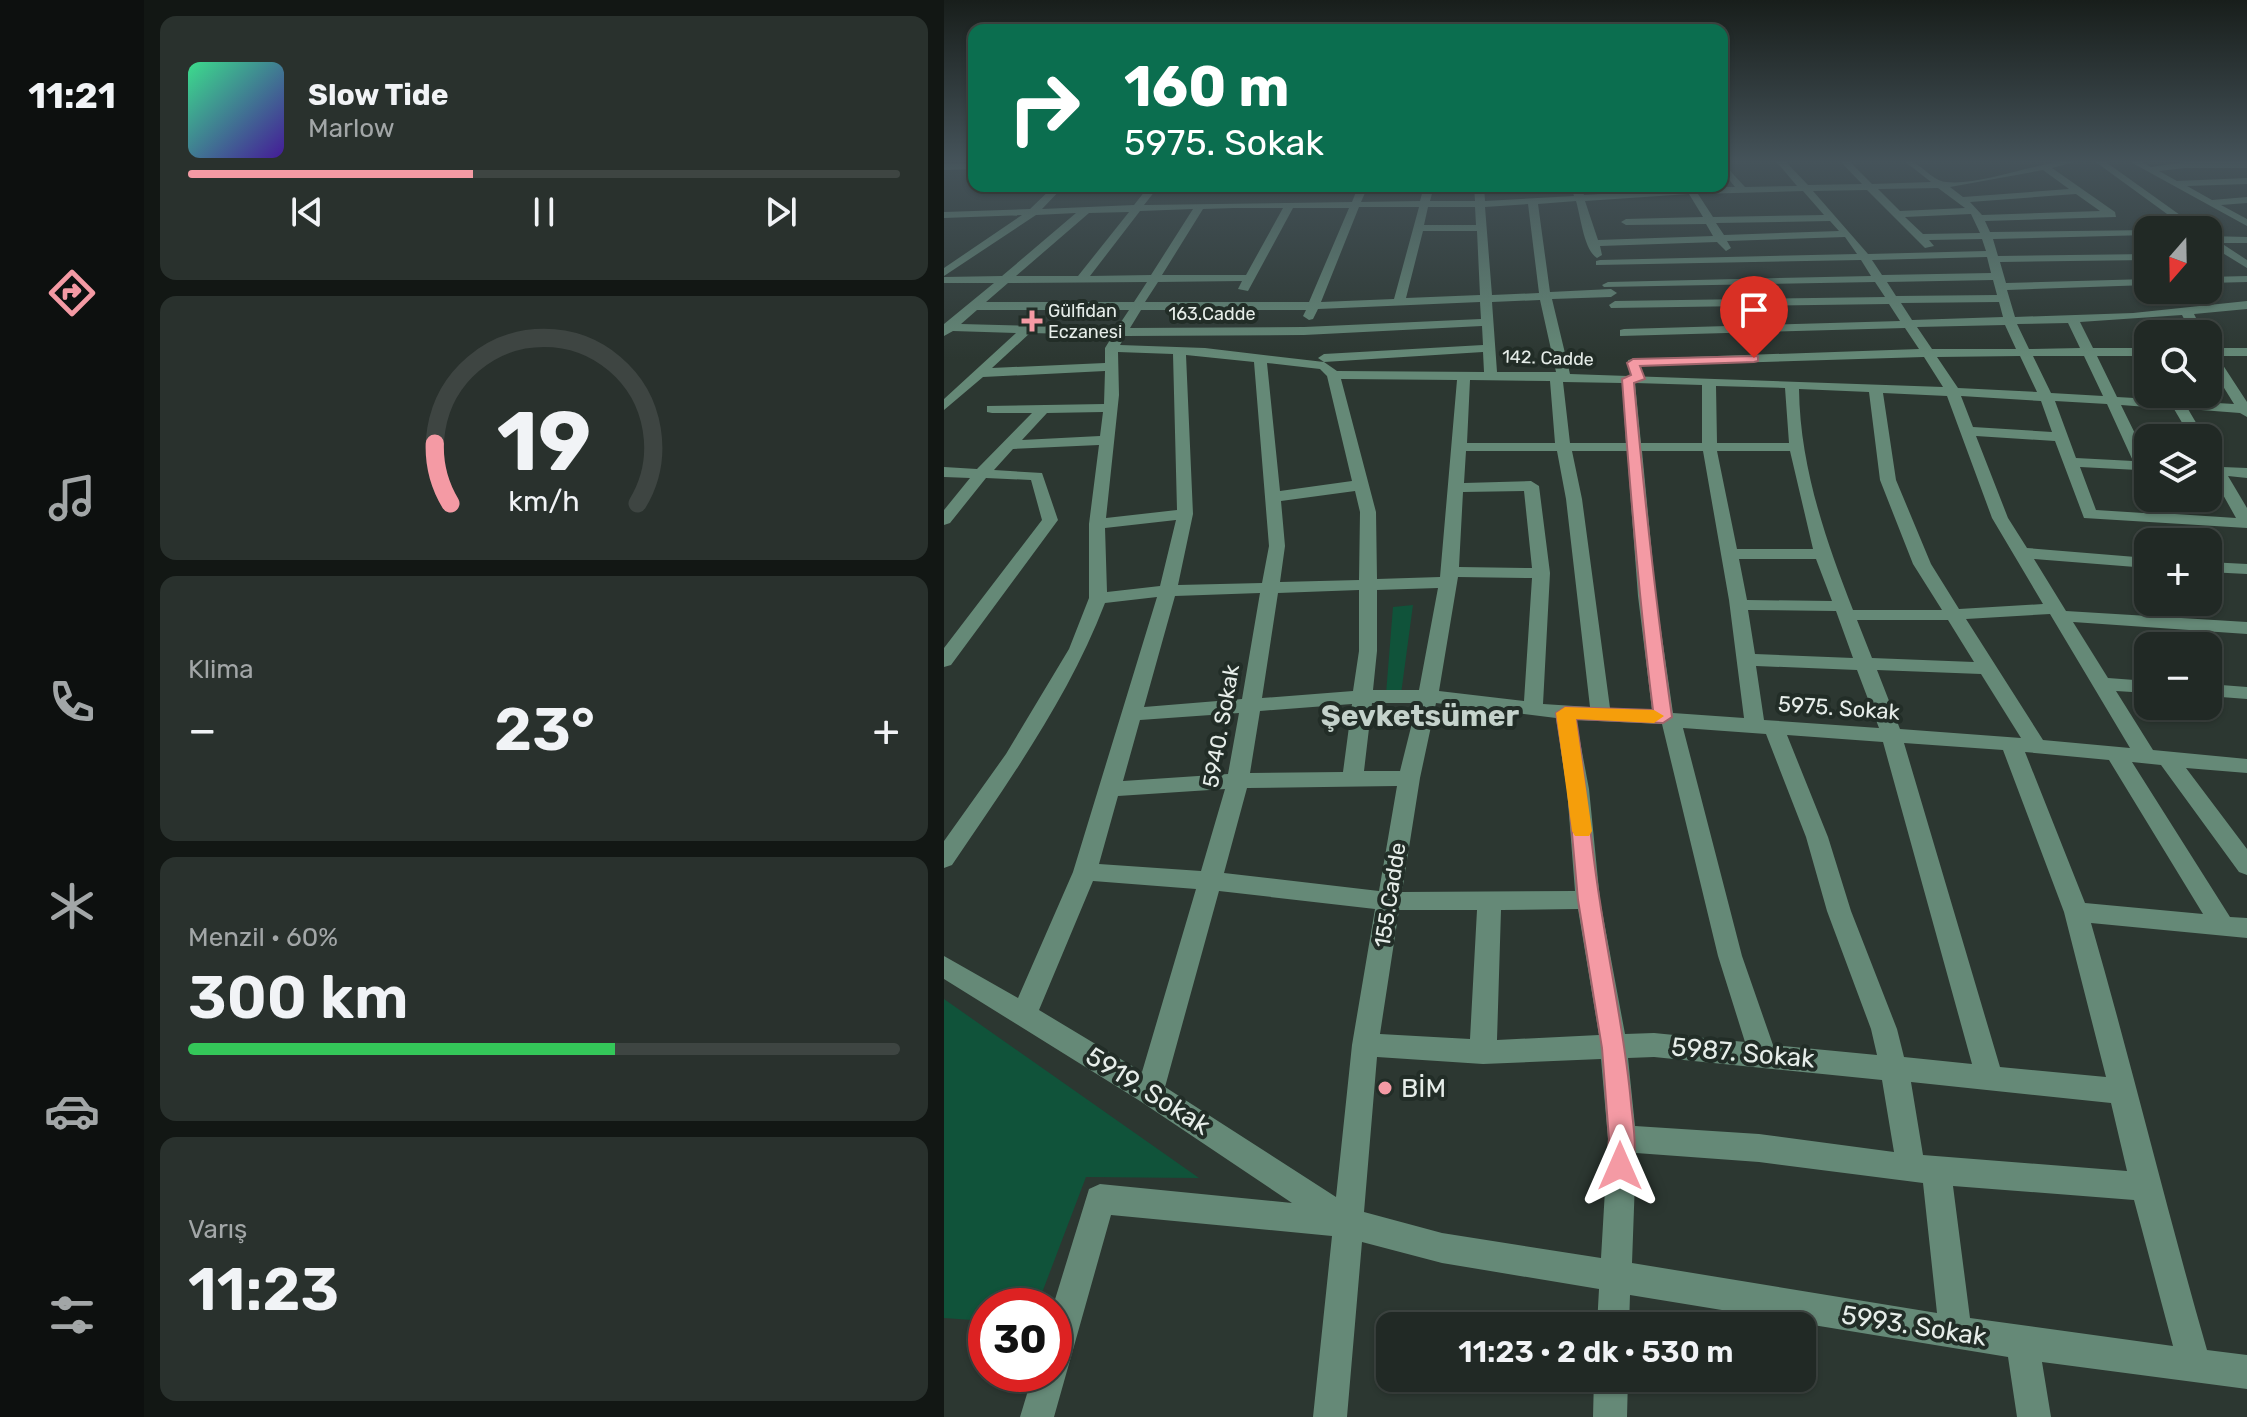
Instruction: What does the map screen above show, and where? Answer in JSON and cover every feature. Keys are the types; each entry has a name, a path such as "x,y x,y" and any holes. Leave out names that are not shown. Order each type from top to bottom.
{"street":[{"path":"944,273 1013,226"},
{"path":"946,329 1067,226"},
{"path":"1081,280 1124,226"},
{"name":"163.Cadde","path":"1116,340 1187,226"},
{"path":"1235,306 1278,226"},
{"path":"1347,226 1304,331 1327,366 1368,512 1368,651 1353,778"},
{"path":"1536,226 1560,376 1563,449 1576,515 1601,714"},
{"path":"1587,226 1624,333 1633,373 1633,447 1647,596 1667,719 1730,956 1763,1055"},
{"path":"1714,226 1784,357 1795,384 1800,471 1822,554 1892,736 1989,1077"},
{"path":"1840,226 1879,278 1952,390 1969,431 1985,484 2020,553 2103,684 2158,758 2237,840 2247,866"},
{"path":"1910,226 1978,298"},
{"path":"1983,226 2010,322 2046,396 2090,515 2247,522"},
{"path":"1399,302 1419,228 1481,228 1491,375"},
{"path":"1920,237 2134,232"},
{"path":"1592,243 1848,234"},
{"path":"2222,240 2247,240"},
{"path":"2222,249 2247,265"},
{"path":"1600,263 1863,255 2134,257"},
{"path":"2222,255 2230,255"},
{"path":"974,306 1312,306 1611,294 1743,280 1958,277 2001,287 2134,282"},
{"path":"944,280 1250,278"},
{"path":"2222,280 2247,279"},
{"path":"1611,294 1756,304 1978,298 2001,287"},
{"path":"2174,320 2187,313 2244,309"},
{"path":"2187,313 2191,320"},
{"path":"1624,333 2073,320 2134,336"},
{"path":"2073,320 2134,446"},
{"name":"163.Cadde","path":"946,329 1027,329 1116,340 1489,322"},
{"path":"944,406 1027,329"},
{"path":"944,859 1021,747 1078,649 1098,598 1097,524 1116,340"},
{"name":"142. Cadde","path":"1116,340 1179,351 1327,366 1464,375 1633,373 1709,381 2134,400"},
{"path":"1633,373 1784,357 2091,352 2134,340"},
{"path":"1327,366 1491,348"},
{"path":"1024,1014 1085,872 1168,591 1185,514 1179,351"},
{"path":"2222,352 2247,352"},
{"name":"5940. Sokak","path":"1150,1092 1238,781 1271,589 1277,546 1260,359"},
{"path":"980,373 1112,367"},
{"path":"2222,373 2246,410"},
{"name":"155.Cadde","path":"1330,1417 1365,1045 1409,778 1428,696 1449,577 1464,375"},
{"path":"1709,381 1710,446 1746,660 1765,727 1817,837 1839,911 1884,1029 1904,1112 1923,1169 1956,1333"},
{"path":"1875,387 1888,480 1922,564 1987,668 2024,746 2105,1016 2145,1187 2194,1363"},
{"name":"142. Cadde","path":"2222,406 2246,410"},
{"path":"944,520 981,474 1044,408"},
{"path":"992,409 1110,408"},
{"path":"1969,431 2061,437"},
{"path":"1009,445 1106,440"},
{"path":"1459,447 1797,447"},
{"path":"2071,462 2134,468"},
{"path":"2222,471 2247,473"},
{"path":"944,472 1037,476 1050,520 944,661"},
{"path":"2222,484 2247,522"},
{"path":"1272,497 1361,485"},
{"path":"1456,488 1531,486 1541,573 1533,709"},
{"path":"2166,512 2169,518"},
{"path":"1097,524 1185,514"},
{"path":"2020,553 2134,562"},
{"path":"1728,554 1822,554"},
{"path":"2222,568 2247,569"},
{"path":"1098,598 1168,591 1271,589 1541,573"},
{"path":"1739,605 1952,615 2060,612 2247,628"},
{"path":"1746,660 1987,668"},
{"path":"2103,684 2134,686"},
{"path":"2222,691 2247,693"},
{"name":"5975. Sokak","path":"1132,714 1362,697 1428,696 1565,713 2115,753 2247,766"},
{"path":"1565,713 1578,789 1588,900 1614,1048 1622,1139 1614,1312"},
{"path":"2115,753 2222,925"},
{"path":"1110,789 1238,781 1409,778"},
{"path":"1085,872 1211,881 1389,901 1489,903 1588,900"},
{"path":"1483,1052 1489,903"},
{"path":"2076,912 2247,928"},
{"name":"5919. Sokak","path":"944,966 1150,1092 1348,1223"},
{"name":"5987. Sokak","path":"1365,1045 1483,1052 1654,1045 2121,1091"},
{"path":"1622,1139 1759,1148 1923,1169 2145,1187"},
{"path":"1072,1296 1100,1199 1348,1223"},
{"name":"5993. Sokak","path":"1348,1223 1442,1248 1615,1277 2022,1343 2247,1372"},
{"path":"2022,1343 2034,1417"},
{"path":"1037,1417 1045,1392"},
{"path":"1610,1417 1611,1392"}],"green space":[{"path":"1413,605 1401,694 1386,694 1393,607"},
{"path":"944,999 1199,1178 1086,1177 1044,1288 968,1288 968,1320 944,1318"}],"slow traffic":[{"path":"1582,831 1565,713 1654,716"}],"place":[{"name":"Gülfidan Eczanesi","path":"1032,321"},
{"name":"BİM","path":"1385,1088"}],"district":[{"name":"Şevketsümer","path":"1420,716"}],"route":[{"path":"1620,1166 1622,1139 1614,1048 1588,900 1578,789 1565,713 1663,717 1647,596 1633,447 1628,379 1639,379 1633,363 1754,358"}]}
